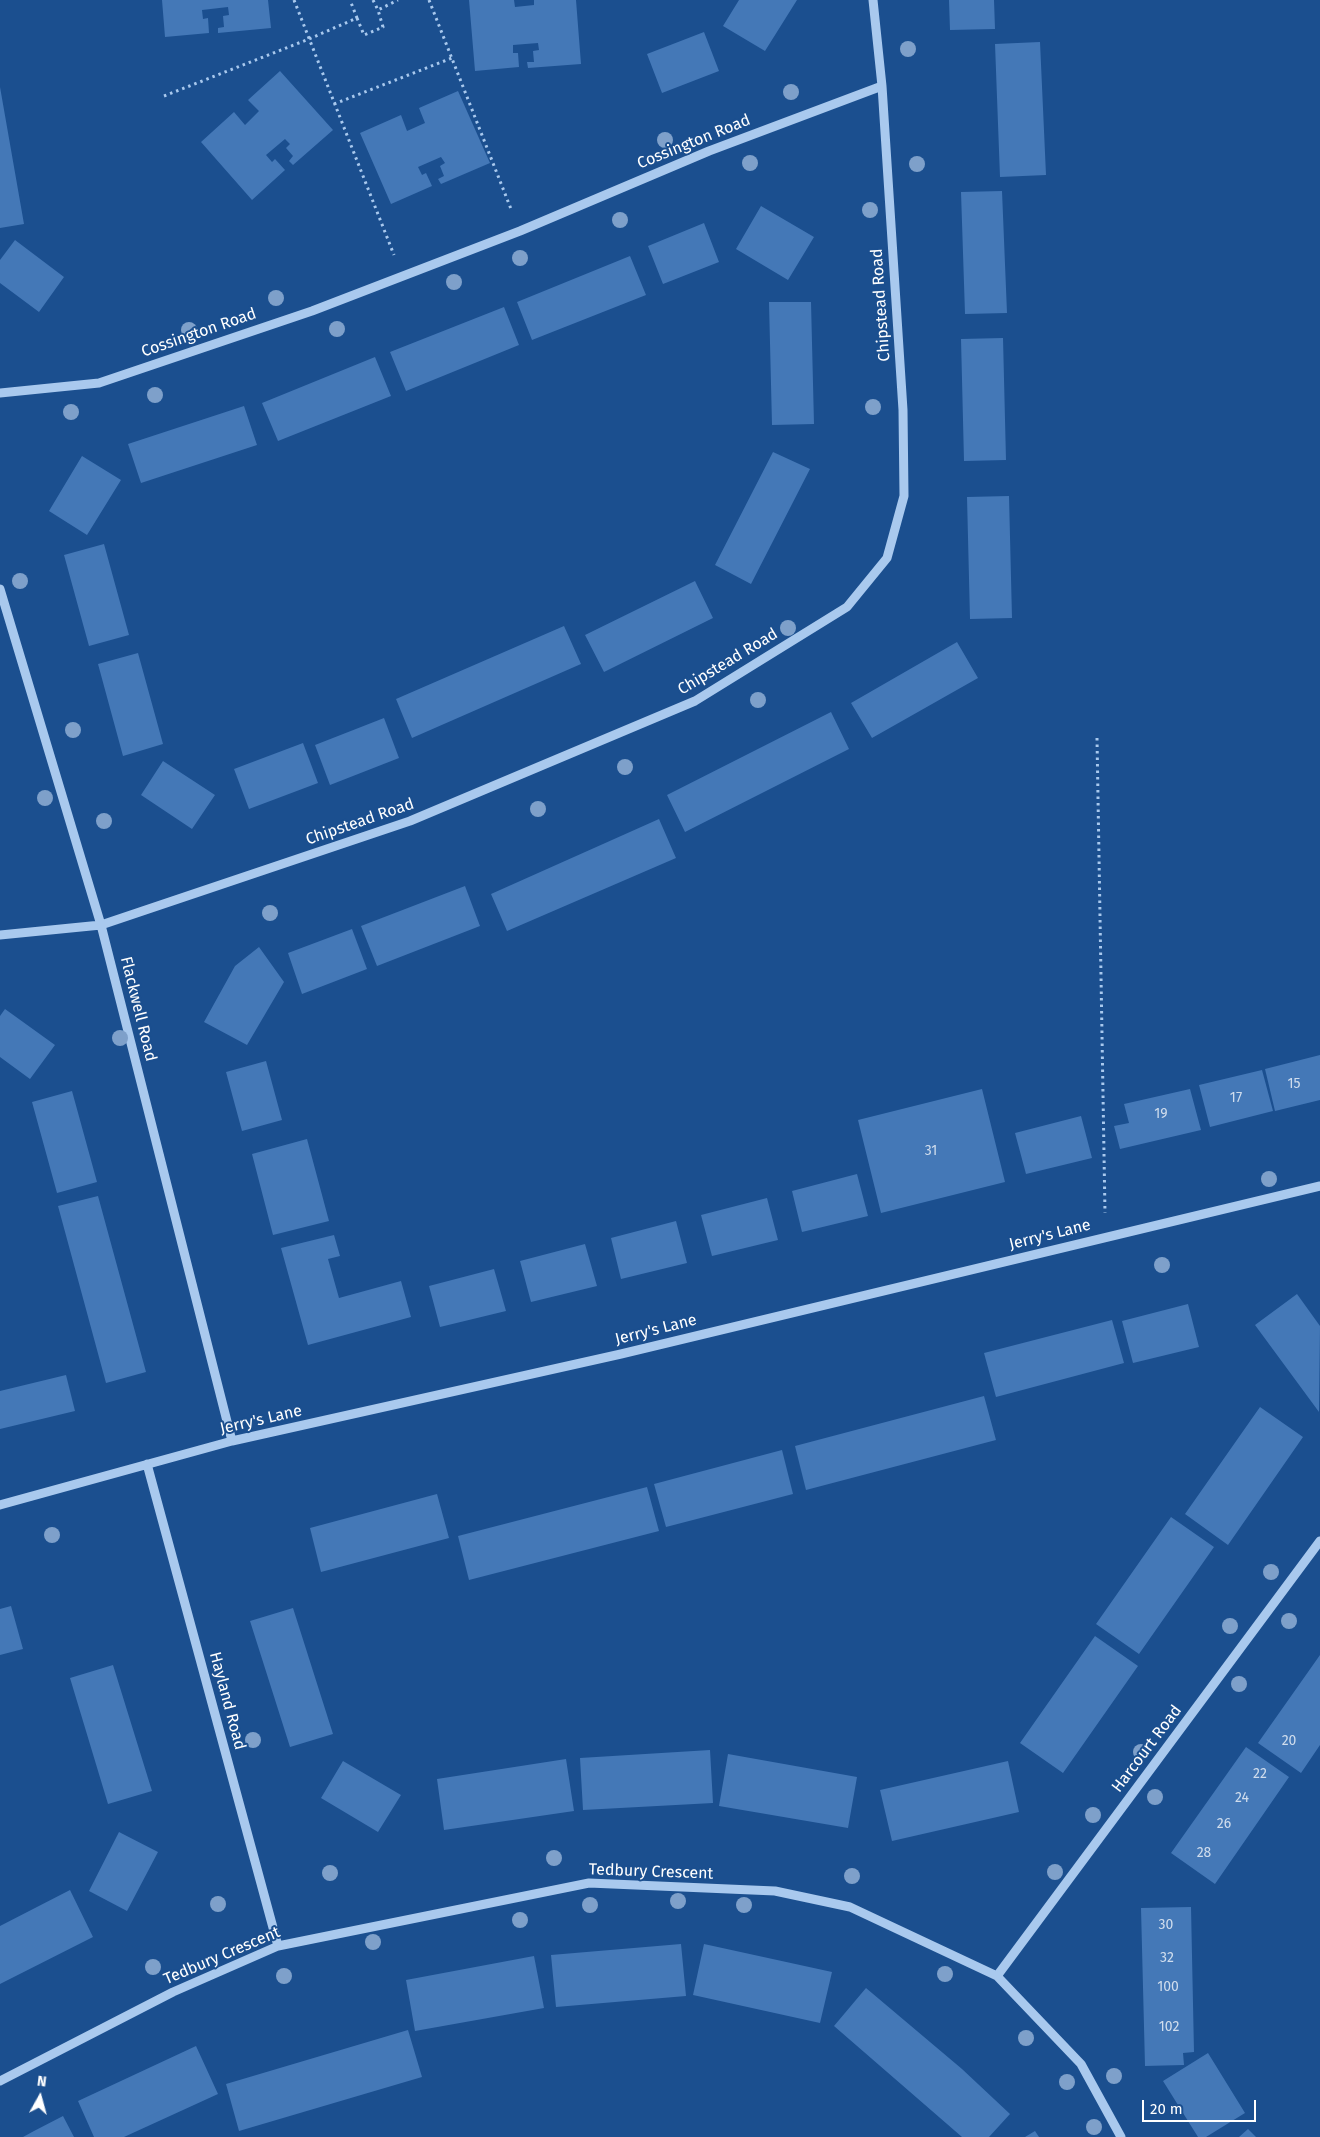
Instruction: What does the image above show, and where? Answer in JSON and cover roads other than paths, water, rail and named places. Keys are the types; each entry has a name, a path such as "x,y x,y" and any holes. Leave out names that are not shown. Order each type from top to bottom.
{"street":[{"name":"Chipstead Road","path":"0,935 101,925 410,821 696,701 847,607 887,558 904,496 903,410 882,86 874,0"},
{"name":"Cossington Road","path":"0,393 99,384 312,311 520,231 709,151 882,86"},
{"name":"Flackwell Road","path":"0,589 101,925 232,1441"},
{"name":"Jerry's Lane","path":"0,1505 232,1441 621,1354 1105,1236 1320,1186"},
{"name":"Hayland Road","path":"147,1464 278,1946"},
{"name":"Harcourt Road","path":"997,1976 1320,1541"},
{"name":"Tedbury Crescent","path":"0,2081 174,1992 278,1946 579,1885 598,1883 775,1891 850,1907 997,1976 1081,2064 1121,2137"}]}
